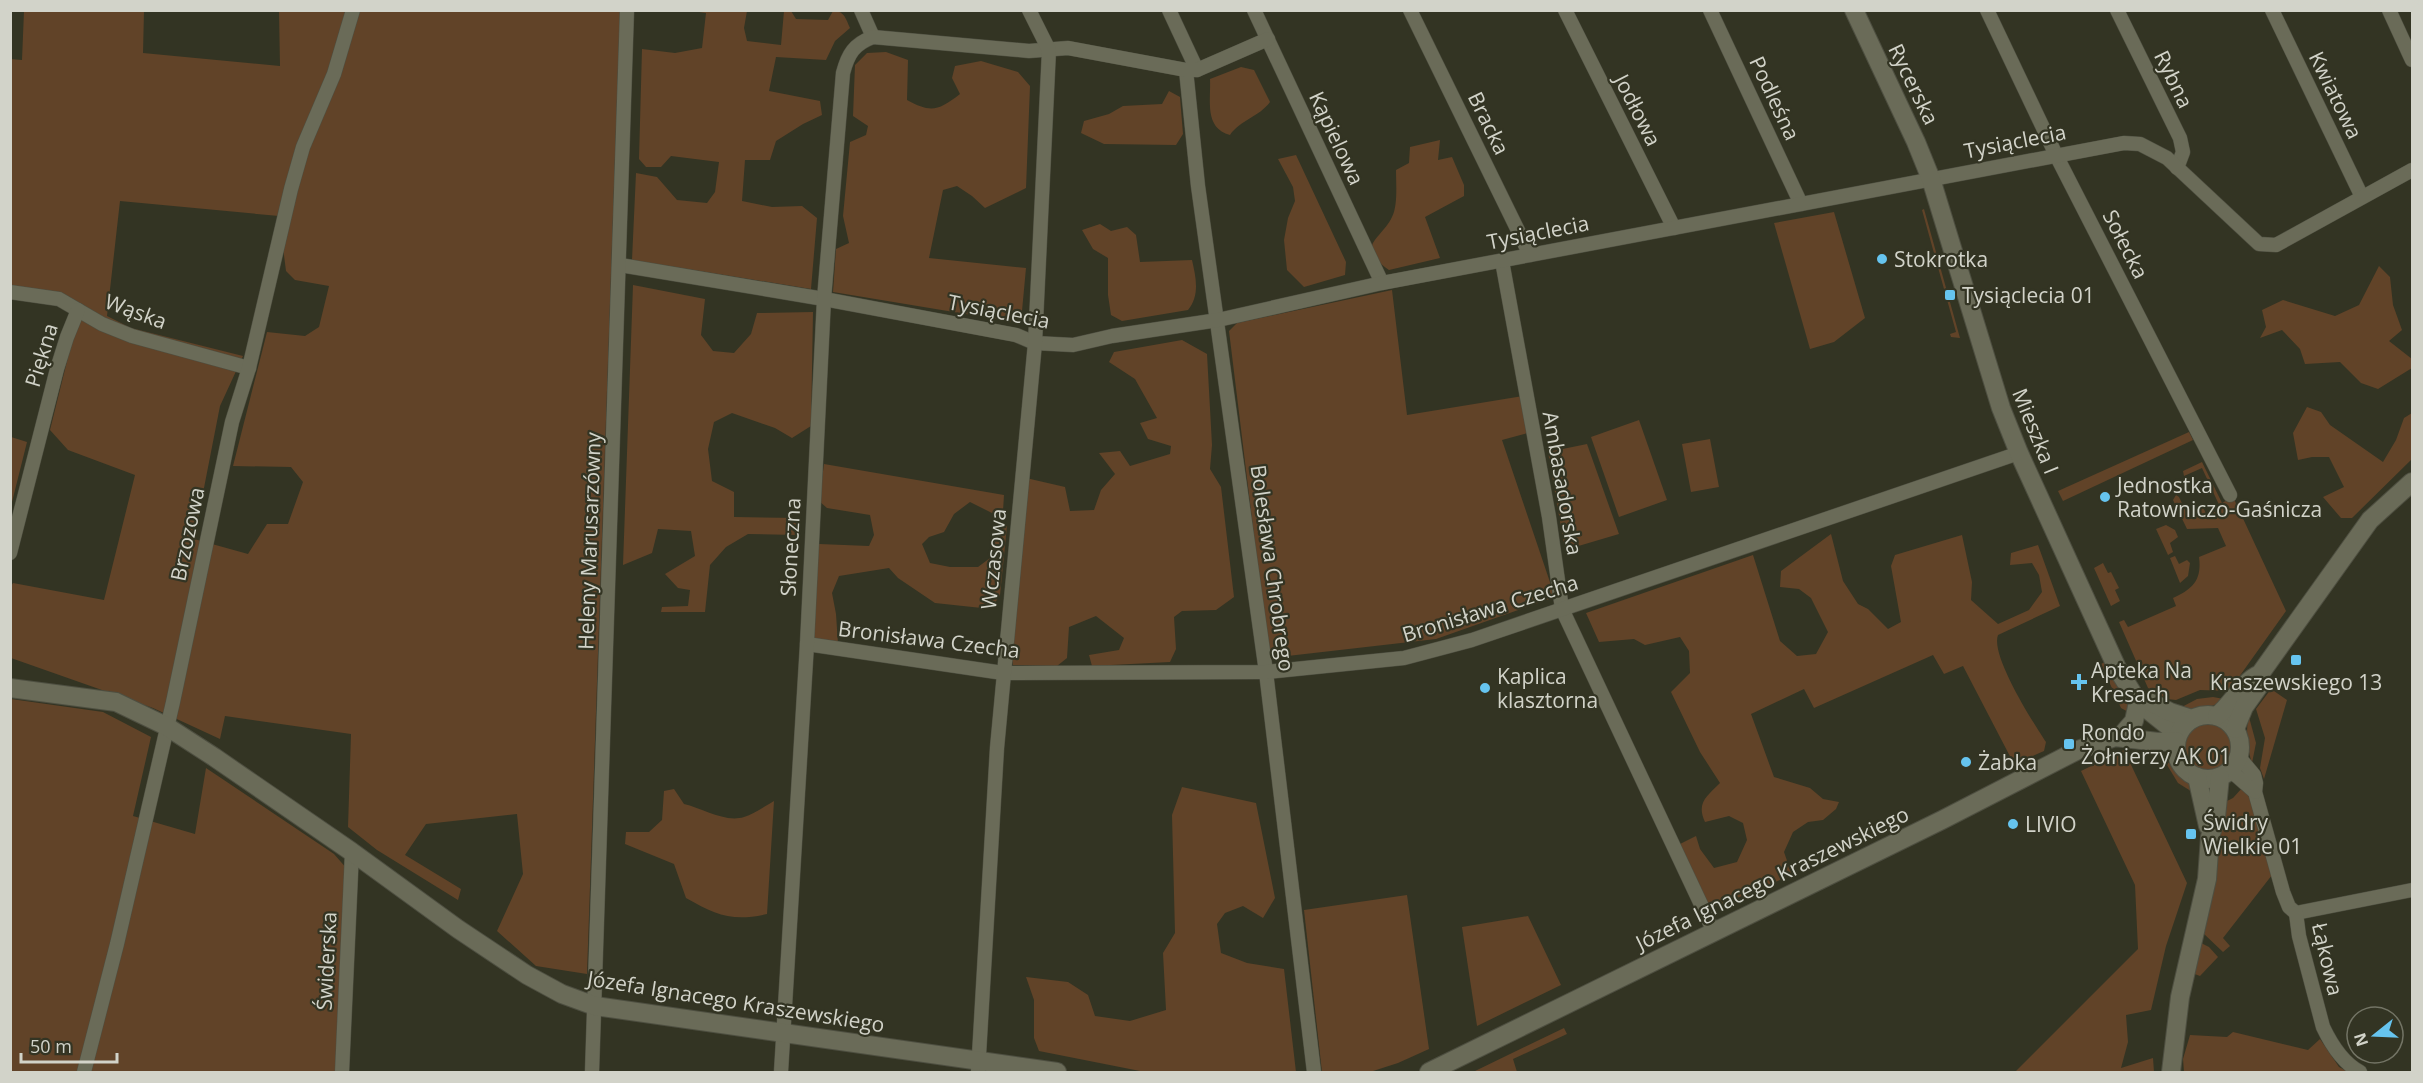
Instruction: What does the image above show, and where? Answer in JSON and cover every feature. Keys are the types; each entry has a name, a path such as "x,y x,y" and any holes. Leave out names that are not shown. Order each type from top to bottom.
{"street":[{"name":"Brzozowa","path":"84,1072 117,944 232,422 249,368 291,189 303,147 334,74 353,10"},
{"name":"Heleny Marusarzówny","path":"592,1072 627,10"},
{"path":"861,10 873,37 1029,51 1068,48 1192,70 1268,39"},
{"path":"1029,10 1049,50"},
{"name":"Bolesława Chrobrego","path":"1169,10 1192,70 1197,186 1218,320 1266,672 1314,1072"},
{"name":"Kąpielowa","path":"1254,10 1382,283"},
{"name":"Bracka","path":"1410,10 1530,255"},
{"name":"Jodłowa","path":"1565,10 1674,228"},
{"name":"Podleśna","path":"1710,10 1801,204"},
{"name":"Rycerska","path":"1854,10 1931,179"},
{"name":"Sołecka","path":"1987,10 2056,154 2230,495"},
{"name":"Rybna","path":"2117,10 2180,138 2183,152 2177,168"},
{"name":"Kwiatowa","path":"2272,10 2362,197"},
{"path":"2389,10 2412,60"},
{"name":"Słoneczna","path":"781,1072 807,644 824,299 843,72 847,56 854,48 873,37"},
{"name":"Wczasowa","path":"979,1067 1003,673 1035,343 1049,50"},
{"name":"Tysiąclecia","path":"620,266 824,299 1016,335 1035,343 1074,345 1112,336 1218,320 1382,283 2124,143 2140,144 2167,158 2245,232 2259,244 2268,246 2276,245 2412,170"},
{"name":"Mieszka I","path":"1931,179 2001,408 2019,453 2117,668 2134,695 2177,737"},
{"name":"Ambasadorska","path":"1502,261 1549,518 1562,609 1714,932"},
{"name":"Wąska","path":"10,292 59,298 102,324 132,336 249,368"},
{"name":"Piękna","path":"10,553 57,369 78,310"},
{"name":"Bronisława Czecha","path":"807,644 1003,673 1266,672 1404,658 1472,640 2019,453"},
{"path":"2217,716 2234,700 2251,678 2260,674 2370,520 2412,482"},
{"path":"2235,729 2244,707 2260,684 2260,674"},
{"name":"Józefa Ignacego Kraszewskiego","path":"10,688 116,702 166,726 352,852 458,929 527,975 562,994 595,1006 783,1033 979,1067 1057,1072"},
{"path":"2134,695 2134,721 2129,739 2150,751 2179,761 2186,770 2197,777 2210,779 2230,768"},
{"name":"Mieszka I","path":"2134,695 2192,719"},
{"path":"2171,1072 2180,997 2207,879 2210,837 2240,740 2235,729 2227,720 2217,716 2203,715 2192,719 2177,737 2179,761"},
{"name":"Józefa Ignacego Kraszewskiego","path":"1429,1072 2078,750 2106,739 2177,737"},
{"name":"Łąkowa","path":"2230,768 2255,792 2286,903 2296,913 2299,936 2323,1027 2329,1041 2360,1072"},
{"path":"2197,777 2210,837"},
{"name":"Świderska","path":"342,1072 352,852"},
{"name":"Łąkowa","path":"2296,913 2412,890"}],"shaded area":[{"path":"24,11 144,11 143,53 280,66 279,11 620,11 587,974 536,966 497,931 523,874 517,814 426,824 405,855 461,889 458,900 377,850 348,827 351,734 225,716 220,739 153,708 11,658 10,588 13,583 104,600 135,475 68,450 50,430 74,333 67,302 11,296 10,59 22,60","holes":["120,201 279,216 286,271 295,280 329,286 319,327 305,336 267,332 233,466 291,467 303,482 288,524 267,524 248,554 194,539 220,406 243,356 131,328 107,316"]},
{"path":"692,11 747,11 744,28 747,41 781,45 784,11 791,11 796,19 828,20 833,11 837,11 844,16 850,28 835,41 826,60 776,57 769,91 820,101 822,115 776,141 770,160 745,160 742,201 772,207 802,206 817,218 811,289 632,260 636,173 657,177 677,200 707,203 715,192 719,162 671,156 661,167 646,167 639,159 642,49 675,53 702,48 706,13"},
{"path":"886,52 908,60 907,100 922,107 940,107 960,94 952,78 955,66 981,61 1018,72 1030,86 1026,188 985,208 957,186 943,190 929,258 1026,268 1022,311 1014,322 833,292 836,249 849,243 843,216 850,142 866,135 868,126 853,116 855,65 867,53"},
{"path":"1241,67 1254,70 1270,102 1230,135 1216,126 1213,120 1210,105 1210,79"},
{"path":"1169,91 1180,97 1183,134 1176,145 1104,144 1081,133 1084,121 1109,114 1123,106 1162,104"},
{"path":"1440,140 1438,160 1452,157 1464,185 1464,196 1425,217 1440,258 1389,270 1373,254 1372,248 1394,212 1396,170 1409,163 1410,147"},
{"path":"1296,155 1346,262 1345,275 1304,287 1287,270 1284,240 1288,218 1295,201 1293,187 1278,159"},
{"path":"1924,209 1960,338 1951,337 1950,334 1956,332 1922,210"},
{"path":"1834,212 1865,318 1834,342 1810,349 1774,223"},
{"path":"1100,224 1111,231 1127,227 1136,235 1140,262 1192,260 1196,292 1188,310 1122,321 1111,315 1108,295 1108,258 1093,249 1082,230"},
{"path":"2379,266 2390,277 2393,305 2402,330 2389,341 2412,359 2412,368 2378,389 2361,383 2340,362 2305,364 2300,349 2282,330 2260,338 2266,327 2262,310 2283,300 2335,316 2359,305"},
{"path":"633,285 705,299 701,335 713,351 734,353 751,334 757,313 813,312 811,426 792,438 775,428 732,413 714,422 708,449 712,481 734,492 734,517 797,518 797,535 748,534 726,547 710,565 705,612 661,612 662,607 688,606 690,590 678,588 665,574 695,556 691,531 658,529 652,553 623,565"},
{"path":"1392,290 1407,415 1523,396 1531,432 1502,440 1555,597 1436,639 1269,658 1229,331 1237,323"},
{"path":"1182,340 1207,354 1212,445 1210,469 1221,487 1234,597 1216,610 1182,611 1174,617 1176,649 1170,662 1092,666 1089,655 1119,650 1124,638 1096,616 1069,627 1067,658 1057,666 1013,665 1011,655 1026,478 1065,487 1070,511 1094,510 1101,490 1115,474 1099,453 1120,451 1130,466 1170,454 1171,446 1148,439 1140,423 1157,418 1135,379 1109,362 1114,352"},
{"path":"2307,407 2321,412 2330,425 2383,462 2396,440 2404,418 2412,413 2412,459 2352,518 2341,518 2323,497 2344,487 2329,457 2298,460 2293,433"},
{"path":"1639,420 1667,500 1619,517 1591,437"},
{"path":"2189,432 2193,440 2063,501 2058,491"},
{"path":"10,437 27,442 11,506"},
{"path":"1710,439 1719,487 1691,492 1682,444"},
{"path":"1587,444 1619,534 1565,550 1548,452"},
{"path":"2202,462 2222,503 2233,497 2286,611 2229,691 2200,690 2176,700 2167,699 2148,688 2119,622 2124,620 2128,627 2176,606 2173,598 2195,583 2199,572 2199,557 2226,546 2218,528 2187,529 2173,500 2176,495 2179,497 2187,514 2203,507 2207,516 2221,509 2202,468 2184,476 2183,471"},
{"path":"824,464 1004,495 1003,511 996,515 970,502 954,514 944,532 929,537 922,544 930,563 950,567 978,567 990,558 995,526 1007,526 1000,595 991,609 935,603 898,578 889,568 839,576 832,593 838,644 814,638 813,607 819,544 869,546 874,535 870,515 827,508 819,501"},
{"path":"2166,525 2175,530 2178,537 2170,543 2173,552 2168,555 2156,529"},
{"path":"1831,534 1843,581 1858,604 1868,609 1888,629 1901,622 1891,566 1895,555 1962,535 1972,582 1971,600 1998,624 2029,610 2042,592 2039,575 2032,563 2010,565 2011,553 2038,545 2060,606 1998,635 1997,645 2000,658 2014,689 2046,742 2044,751 2014,764 1963,666 1944,674 1933,655 1814,708 1804,689 1751,714 1774,777 1810,788 1823,799 1839,802 1836,809 1823,820 1808,822 1793,832 1784,852 1792,875 1718,906 1707,902 1680,844 1696,836 1700,849 1714,868 1737,862 1747,840 1743,823 1729,816 1705,822 1702,805 1720,783 1700,752 1671,692 1690,673 1689,651 1680,637 1645,645 1634,639 1599,642 1586,613 1753,555 1780,641 1797,656 1816,654 1828,632 1811,598 1799,589 1780,587 1781,571"},
{"path":"2175,556 2179,564 2187,560 2190,563 2188,576 2180,583 2170,558"},
{"path":"2103,563 2108,573 2111,572 2119,588 2115,590 2120,601 2111,606 2094,568"},
{"path":"2105,662 2127,695 2130,713 2121,708 2101,664"},
{"path":"2271,689 2287,700 2264,779 2260,768 2265,738 2256,709"},
{"path":"2213,697 2224,699 2202,708 2178,709 2197,699"},
{"path":"11,699 103,712 151,737 133,816 195,834 206,768 334,854 348,870 338,1072 11,1072"},
{"path":"2249,717 2256,743 2252,763 2247,727"},
{"path":"2204,720 2214,720 2223,724 2231,732 2235,746 2231,760 2223,768 2214,772 2204,772 2195,768 2187,760 2183,751 2183,741 2187,732 2195,724"},
{"path":"2124,750 2187,883 2166,946 2151,1010 2126,1015 2128,1042 2121,1068 2153,1058 2154,1072 2015,1072 2138,949 2135,885 2081,771"},
{"path":"2164,760 2182,774 2194,793 2178,783"},
{"path":"1182,787 1256,803 1275,898 1263,918 1243,906 1225,913 1217,924 1221,953 1247,963 1284,969 1296,1072 1145,1072 1039,1051 1034,1038 1034,1000 1026,977 1068,982 1088,995 1095,1016 1130,1021 1166,1010 1163,953 1175,933 1172,815"},
{"path":"2243,787 2252,802 2272,875 2223,938 2230,946 2223,952 2203,933 2221,804 2233,798"},
{"path":"674,789 684,804 729,818 748,816 774,801 767,914 734,917 706,909 686,898 674,864 625,844 626,832 649,832 662,820 664,791"},
{"path":"1407,895 1429,1049 1370,1072 1322,1072 1304,910"},
{"path":"1528,916 1561,985 1477,1026 1462,927"},
{"path":"2201,943 2209,947 2218,957 2200,976 2192,973"},
{"path":"1564,1028 1567,1034 1513,1059 1517,1072 1473,1072"},
{"path":"2233,1032 2308,1050 2320,1039 2339,1067 2349,1072 2184,1072 2183,1059 2190,1035 2227,1037"}],"place":[{"name":"Stokrotka","path":"1882,259"},
{"name":"Tysiąclecia 01","path":"1950,295"},
{"name":"Jednostka Ratowniczo-Gaśnicza","path":"2105,497"},
{"name":"Kraszewskiego 13","path":"2296,660"},
{"name":"Apteka Na Kresach","path":"2079,682"},
{"name":"Kaplica klasztorna","path":"1485,688"},
{"name":"Rondo Żołnierzy AK 01","path":"2069,744"},
{"name":"Żabka","path":"1966,762"},
{"name":"LIVIO","path":"2013,824"},
{"name":"Świdry Wielkie 01","path":"2191,834"}]}
